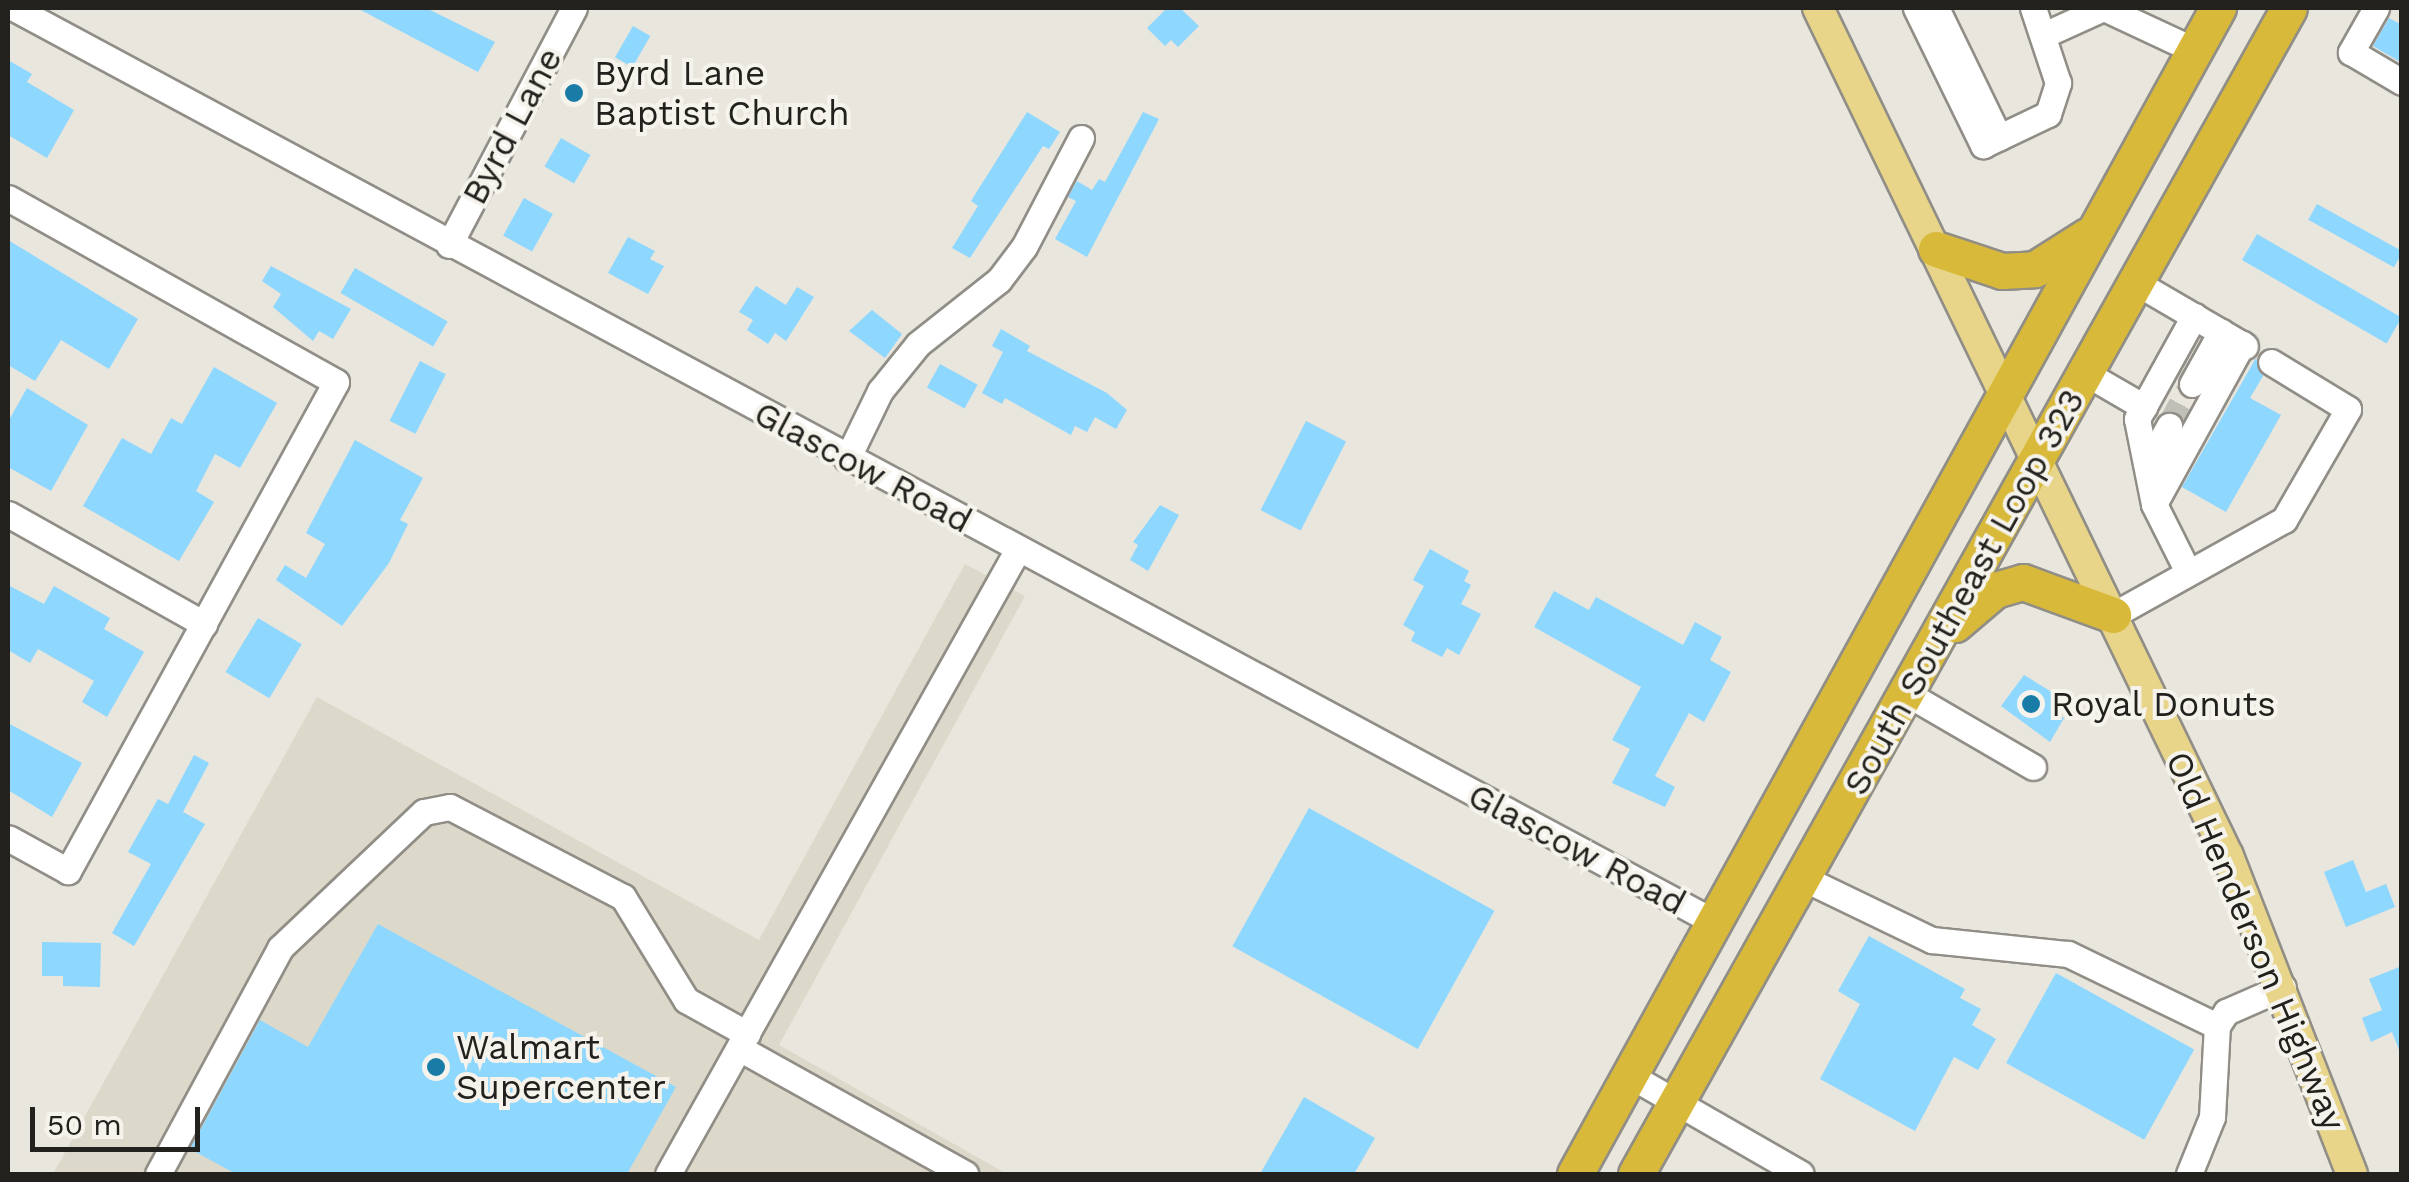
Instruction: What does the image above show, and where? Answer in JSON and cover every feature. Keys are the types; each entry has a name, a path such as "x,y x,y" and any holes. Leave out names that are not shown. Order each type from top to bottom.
{"highway":[{"name":"South Southeast Loop 323","path":"1574,1174 2218,8"},
{"name":"South Southeast Loop 323","path":"1636,1174 1805,879 1934,640 2040,460 2289,8"},
{"path":"1936,250 2002,272 2034,269 2092,232"},
{"path":"1934,640 1994,590 2023,582 2113,614"}],"main road":[{"name":"Old Henderson Highway","path":"1818,8 2113,614 2283,987 2352,1174"}],"street":[{"name":"Glascow Road","path":"14,8 1714,922"},
{"name":"Byrd Lane","path":"449,244 574,8"},
{"path":"1916,8 1983,144 2048,114 2058,83 2046,34 2033,8"},
{"path":"1936,8 1999,138"},
{"path":"2046,34 2104,8 2194,50"},
{"path":"2376,8 2351,52 2402,82"},
{"path":"847,458 880,390 918,344 999,280 1024,247 1081,138"},
{"path":"8,198 336,382 68,871 8,838"},
{"path":"2137,283 2236,341"},
{"path":"2188,572 2154,504 2136,420 2194,316"},
{"path":"2192,384 2236,341"},
{"path":"2154,504 2236,341"},
{"path":"2113,614 2284,520 2348,409 2271,362"},
{"path":"2087,374 2144,407"},
{"path":"2147,466 2169,426"},
{"path":"8,514 204,624"},
{"path":"668,1174 1018,549"},
{"path":"1906,694 2033,767"},
{"path":"158,1174 280,948 424,812 450,806 623,897 686,1000 743,1041 966,1174"},
{"path":"1805,879 1932,940 2068,954 2217,1026"},
{"path":"2189,1174 2212,1117 2217,1026 2226,1012 2283,987"},
{"path":"1629,1075 1801,1174"}],"shaded area":[{"path":"965,564 1025,596 779,1045 1007,1174 53,1174 317,697 759,940"}],"building":[{"path":"357,8 426,8 495,42 478,72"},
{"path":"1167,8 1180,8 1199,26 1178,47 1171,40 1165,46 1147,28"},
{"path":"2389,18 2402,25 2402,63 2373,46"},
{"path":"633,26 650,36 632,67 615,57"},
{"path":"8,60 32,74 27,82 74,110 47,158 8,135"},
{"path":"1027,112 1060,132 1049,149 1043,146 970,258 952,248 978,206 971,201"},
{"path":"1143,112 1159,119 1087,257 1055,239 1076,201 1068,197 1077,181 1092,190 1099,179 1105,182"},
{"path":"561,138 590,155 574,184 544,167"},
{"path":"524,198 553,214 532,252 503,236"},
{"path":"2317,204 2402,251 2394,267 2308,220"},
{"path":"2257,234 2402,318 2387,343 2242,260"},
{"path":"628,237 655,251 650,259 664,266 648,294 608,273"},
{"path":"8,240 138,319 109,369 61,340 35,381 8,365"},
{"path":"271,266 351,309 333,339 319,331 313,341 273,307 281,294 262,281"},
{"path":"355,268 448,322 433,347 340,293"},
{"path":"756,286 786,305 797,287 814,297 786,341 775,333 768,344 747,330 753,320 739,312"},
{"path":"872,310 902,334 885,358 849,331"},
{"path":"1001,329 1030,346 1027,351 1107,393 1127,410 1116,429 1095,417 1087,432 1075,426 1071,435 1005,398 1002,404 982,393 1003,352 992,346"},
{"path":"2256,358 2263,376 2250,398 2281,415 2226,512 2182,487"},
{"path":"420,361 446,374 415,434 390,421"},
{"path":"940,364 978,385 965,408 927,388"},
{"path":"214,367 277,403 240,468 215,454 196,491 214,502 179,561 83,506 122,438 151,454 171,418 182,424"},
{"path":"27,388 88,425 51,491 8,467 8,422"},
{"path":"1306,421 1346,441 1301,531 1261,510"},
{"path":"355,440 423,478 400,520 408,524 389,563 342,626 276,580 285,565 306,578 325,544 306,533"},
{"path":"1160,505 1179,515 1148,571 1130,560 1138,545 1133,542"},
{"path":"1430,549 1469,571 1464,581 1471,585 1461,604 1481,614 1459,655 1447,648 1442,657 1411,641 1415,632 1403,625 1424,586 1413,580"},
{"path":"8,585 44,604 54,586 110,618 104,629 144,652 107,717 82,702 94,681 38,649 30,663 8,650"},
{"path":"1554,591 1589,610 1596,597 1683,645 1695,622 1722,637 1710,660 1731,672 1704,722 1689,713 1655,776 1675,787 1665,807 1612,783 1630,749 1612,740 1641,687 1534,627"},
{"path":"258,618 302,644 269,698 226,672"},
{"path":"2024,675 2065,700 2056,713 2064,718 2050,742 2001,706"},
{"path":"8,723 82,763 52,817 8,790"},
{"path":"194,755 209,763 183,812 205,824 134,946 112,933 151,864 128,852 158,799 168,804"},
{"path":"1309,808 1494,911 1418,1049 1232,946"},
{"path":"2353,860 2366,892 2386,884 2395,907 2346,927 2324,872"},
{"name":"Walmart Supercenter","path":"378,924 676,1087 627,1174 236,1174 190,1149 260,1020 308,1047"},
{"path":"1869,936 1965,989 1960,998 1981,1009 1972,1025 1996,1039 1978,1070 1954,1057 1915,1131 1820,1079 1860,1004 1838,991"},
{"path":"42,942 101,943 100,987 63,986 63,976 42,976"},
{"path":"2402,966 2401,1055 2392,1032 2371,1042 2362,1018 2382,1010 2369,979"},
{"path":"2056,973 2194,1050 2144,1140 2006,1063"},
{"path":"1304,1097 1375,1138 1354,1174 1260,1174"}],"tunnel":[{"path":"2169,426 2192,384"}],"place":[{"name":"Byrd Lane Baptist Church","path":"574,93"},
{"name":"Royal Donuts","path":"2031,704"},
{"name":"Walmart Supercenter","path":"436,1067"}]}
